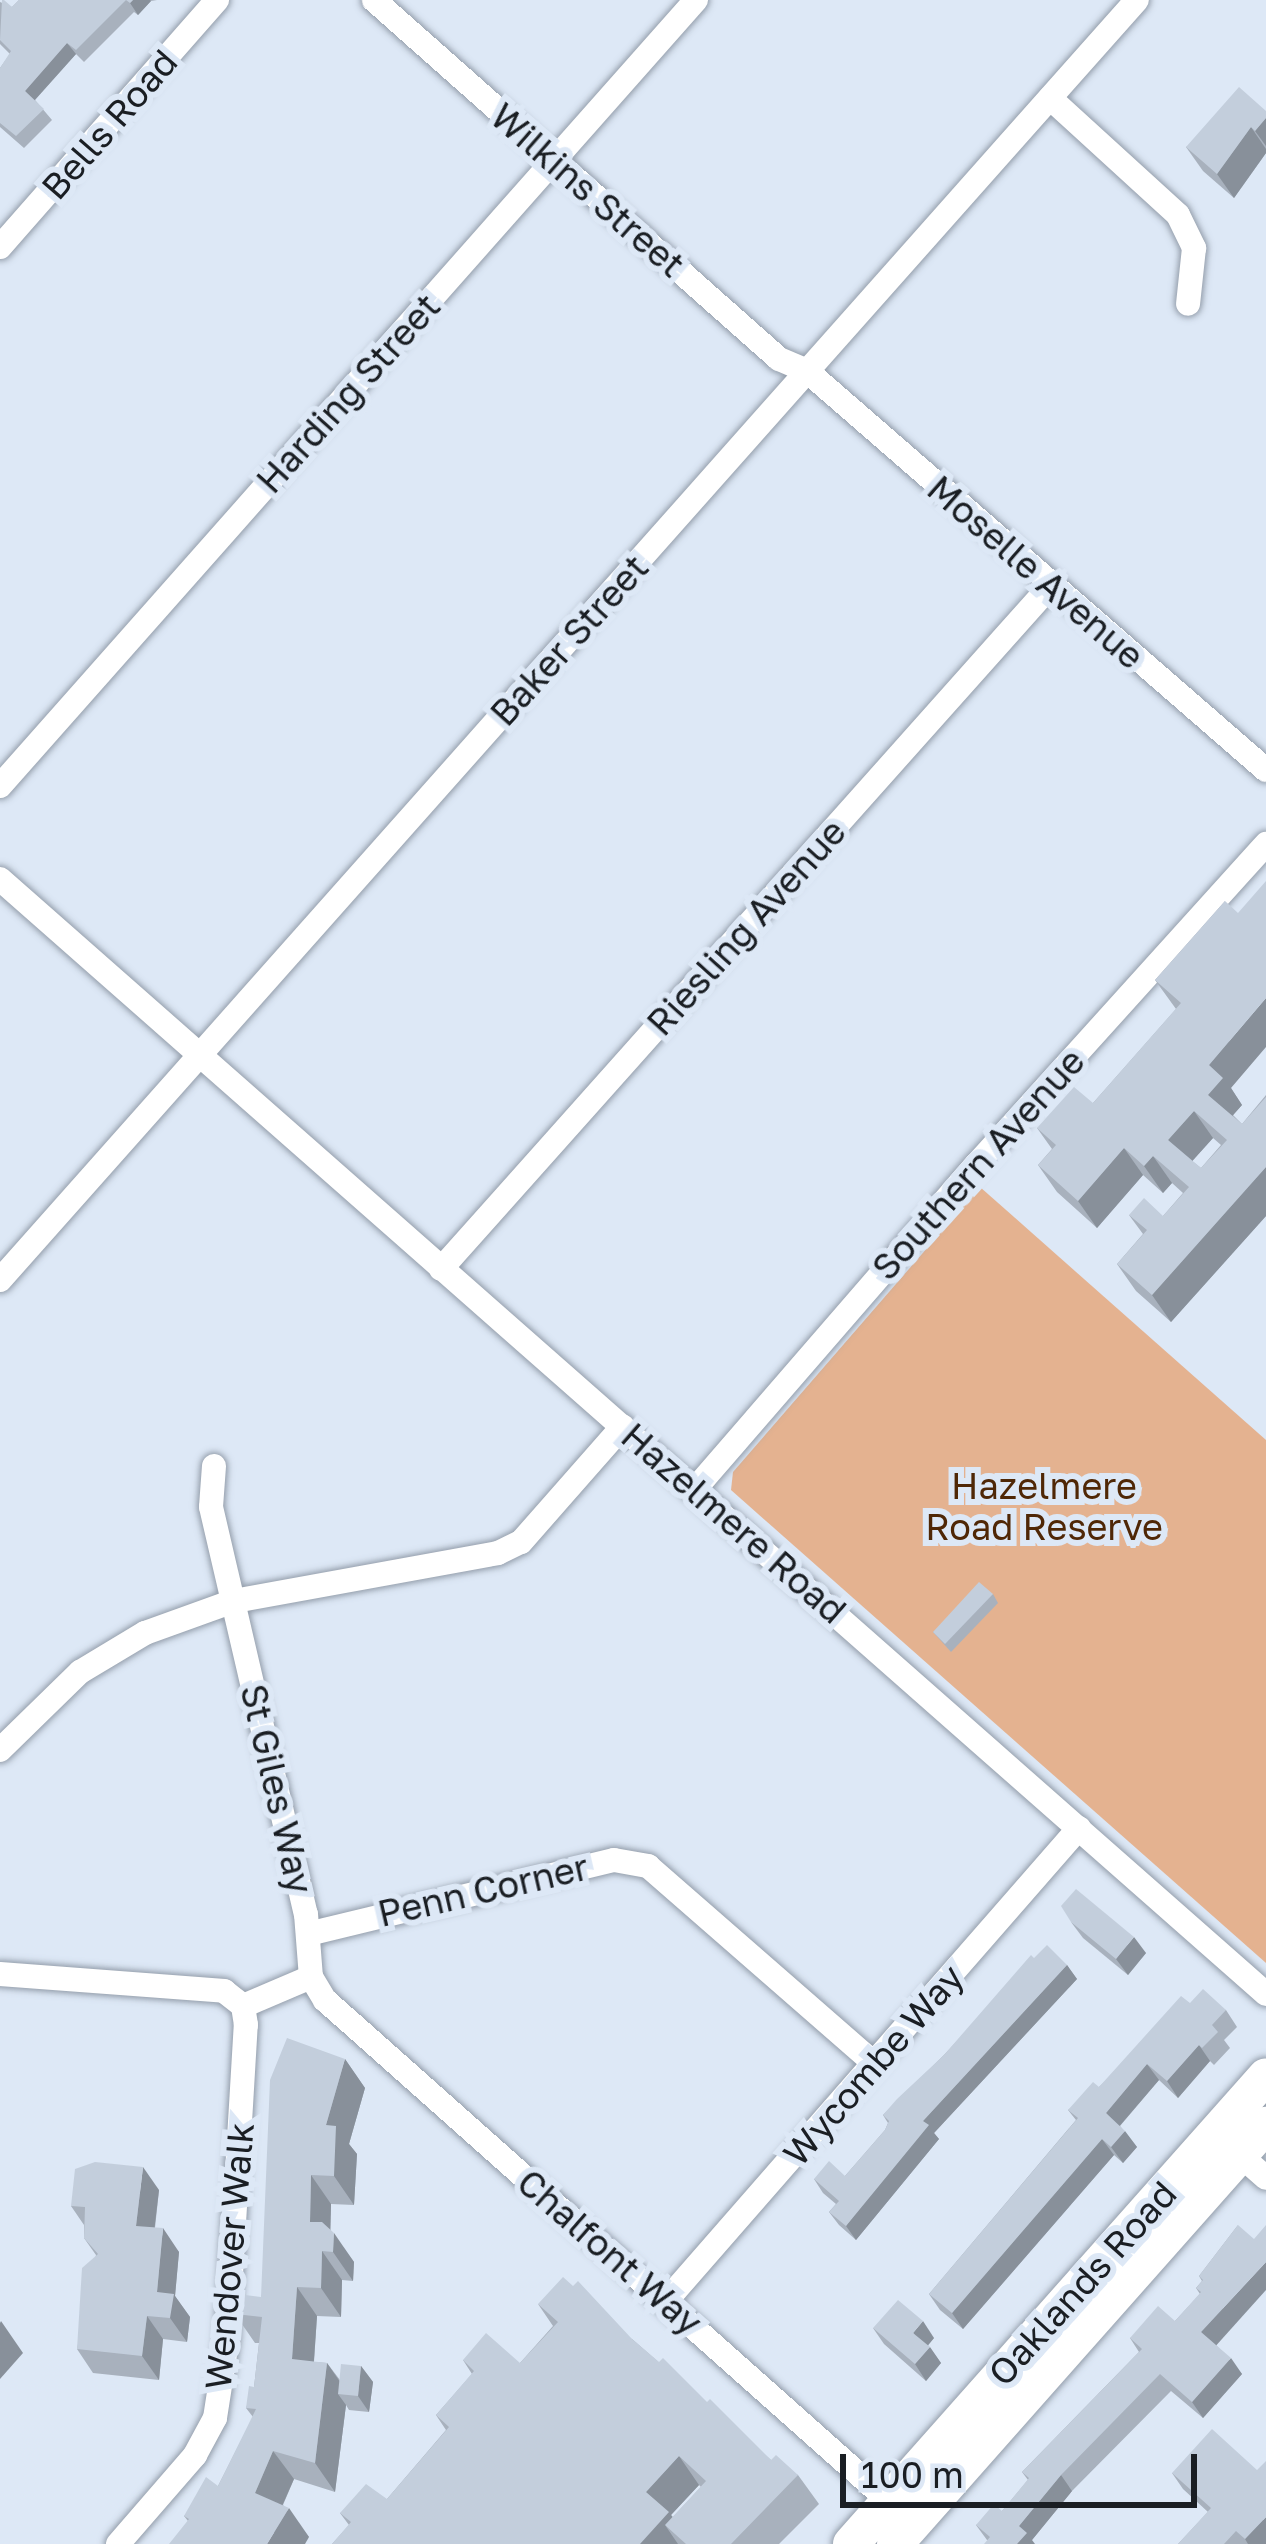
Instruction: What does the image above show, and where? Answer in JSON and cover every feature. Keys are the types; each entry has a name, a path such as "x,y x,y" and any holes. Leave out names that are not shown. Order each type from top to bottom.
{"main road":[{"name":"Oaklands Road","path":"1240,2155 1266,2076"},
{"name":"Oaklands Road","path":"850,2544 899,2523 1266,2125"}],"street":[{"name":"Bells Road","path":"0,247 218,0"},
{"name":"Wilkins Street","path":"374,0 779,359 807,371"},
{"name":"Harding Street","path":"0,786 696,0"},
{"name":"Baker Street","path":"0,1280 1137,0"},
{"path":"1050,98 1178,214 1194,248 1188,304"},
{"name":"Moselle Avenue","path":"807,371 1266,770"},
{"name":"Riesling Avenue","path":"441,1269 1051,585"},
{"name":"Southern Avenue","path":"695,1489 976,1165 1266,844"},
{"name":"Hazelmere Road","path":"0,879 1266,1994"},
{"path":"5,1732 80,1672 145,1633 234,1601 498,1553 521,1542 623,1426"},
{"name":"St Giles Way","path":"214,1466 211,1507 308,1934 311,1977"},
{"name":"Wycombe Way","path":"666,2301 1079,1828"},
{"name":"Penn Corner","path":"308,1934 614,1860 648,1866 874,2063"},
{"path":"0,1974 224,1991 243,2006 311,1977"},
{"name":"Chalfont Way","path":"311,1977 325,2000 666,2301 899,2523"},
{"name":"Wendover Walk","path":"118,2544 195,2455 215,2418 227,2341 247,2024 243,2006"}],"green space":[{"name":"Hazelmere Road Reserve","path":"980,1187 1266,1440 1266,1963 731,1490 733,1472"}],"building":[{"path":"2,0 12,7 19,0 126,0 76,50 67,43 25,91 44,109 16,136 0,123 0,68 11,51 0,40"},
{"path":"1239,87 1266,111 1266,118 1255,131 1251,127 1217,174 1186,147"},
{"path":"1266,881 1266,998 1209,1065 1223,1078 1208,1095 1242,1124 1266,1097 1266,1167 1152,1295 1117,1264 1147,1230 1129,1215 1144,1198 1163,1216 1189,1187 1153,1156 1144,1166 1124,1148 1078,1201 1038,1165 1056,1145 1037,1128 1074,1087 1093,1103 1181,1003 1155,980 1225,901 1238,913","holes":["1194,1111 1227,1140 1201,1168 1168,1140"]},
{"path":"979,1582 993,1594 945,1644 933,1632"},
{"path":"1076,1889 1134,1937 1116,1959 1071,1922 1061,1906"},
{"path":"1047,1945 1067,1965 923,2121 929,2125 846,2226 829,2212 839,2201 814,2179 829,2161 845,2176 885,2130 889,2121 883,2115 944,2055 1031,1955 1034,1958"},
{"path":"1203,1989 1226,2010 1212,2025 1218,2032 1202,2048 1199,2045 1167,2081 1147,2064 1106,2113 1125,2131 1111,2147 1102,2139 952,2313 929,2294 1078,2118 1068,2110 1093,2082 1099,2087 1181,1996 1190,2003"},
{"path":"287,2038 345,2059 326,2125 336,2126 334,2176 311,2175 310,2222 322,2222 334,2233 333,2252 322,2251 321,2288 297,2287 292,2359 327,2363 315,2463 273,2451 255,2493 289,2508 267,2544 169,2544 189,2519 184,2516 206,2477 218,2486 256,2409 246,2408 249,2386 254,2387 262,2317 235,2314 237,2294 261,2297 270,2080"},
{"path":"95,2162 143,2167 136,2226 163,2228 157,2292 174,2294 170,2318 147,2316 142,2356 77,2349 82,2268 98,2254 84,2238 85,2207 71,2206 75,2169"},
{"path":"1238,2225 1254,2239 1266,2225 1266,2262 1201,2332 1231,2358 1192,2402 1160,2374 1061,2475 1019,2526 1027,2533 1017,2544 984,2544 990,2537 976,2525 994,2504 1002,2511 1029,2478 1022,2472 1142,2349 1130,2338 1158,2306 1175,2321 1201,2292 1196,2288 1203,2280 1199,2276"},
{"path":"563,2277 573,2286 578,2281 632,2339 659,2362 663,2358 771,2460 776,2455 798,2475 731,2544 686,2544 665,2525 706,2481 679,2456 646,2492 669,2512 640,2544 332,2544 351,2522 340,2513 366,2484 387,2499 449,2427 436,2415 474,2371 463,2360 486,2333 520,2363 558,2322 538,2304"},
{"path":"898,2300 923,2321 913,2333 930,2347 915,2364 873,2328"},
{"path":"341,2364 361,2366 358,2396 338,2394"},
{"path":"1212,2429 1257,2470 1266,2461 1266,2517 1245,2539 1236,2531 1224,2544 1178,2544 1211,2508 1172,2473"}]}
